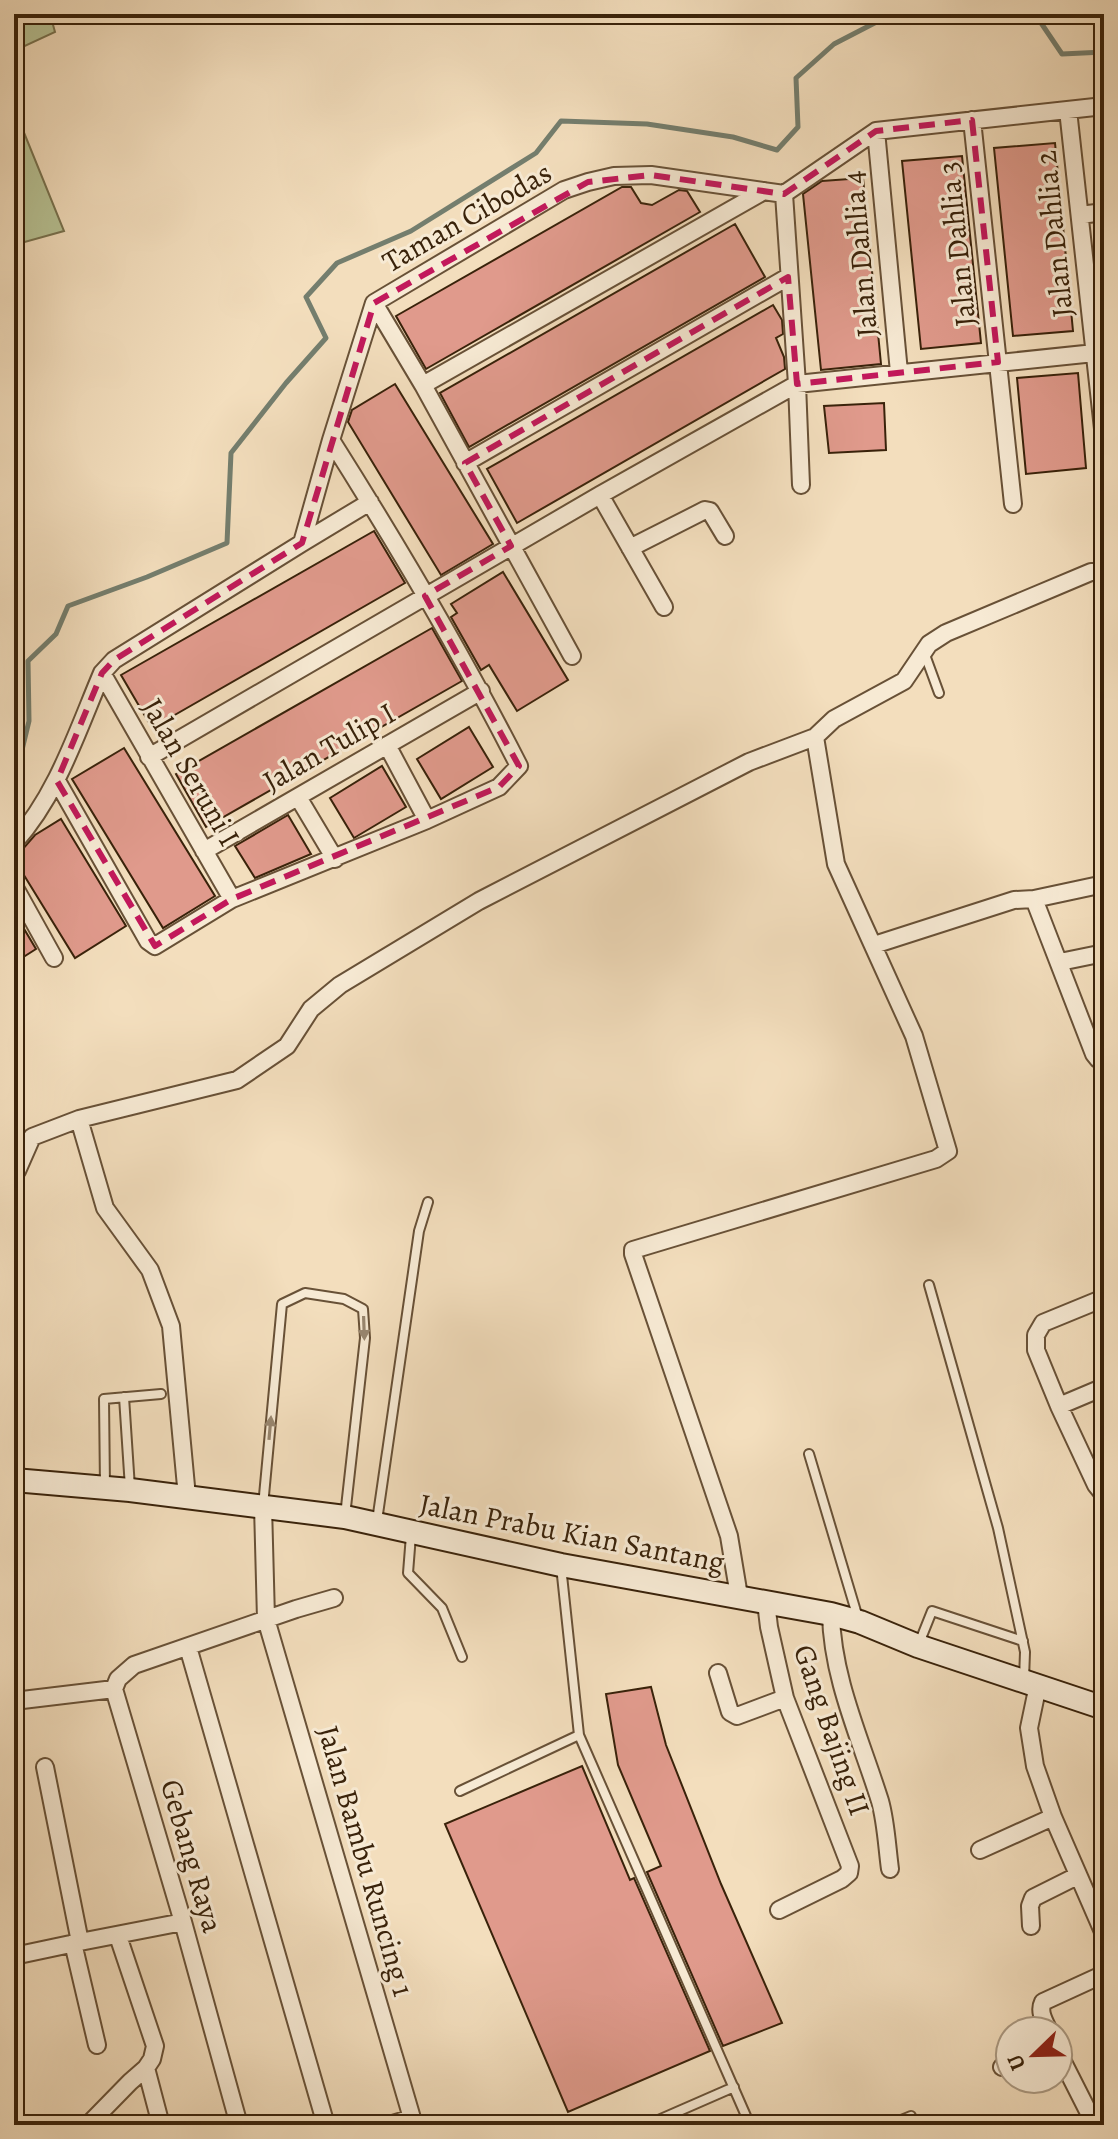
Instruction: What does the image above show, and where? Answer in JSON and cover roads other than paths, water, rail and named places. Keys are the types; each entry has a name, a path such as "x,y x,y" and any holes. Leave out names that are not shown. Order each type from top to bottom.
{"main road":[{"name":"Jalan Prabu Kian Santang","path":"14,1480 130,1490 345,1517 561,1565 831,1614 1104,1708"}],"street":[{"path":"801,485 784,194 876,131 1104,106"},
{"name":"Jalan Dahlia 2","path":"1068,110 1080,215 1097,315 1104,438"},
{"name":"Jalan Dahlia 3","path":"972,120 1013,504"},
{"name":"Jalan Dahlia 4","path":"876,131 899,372"},
{"name":"Taman Cibodas","path":"302,543 374,303 564,190 588,182 614,176 651,175 784,194"},
{"path":"423,385 764,191"},
{"path":"1080,215 1104,212"},
{"path":"465,463 788,277"},
{"path":"374,303 423,385 572,656"},
{"path":"149,757 797,384 1099,353"},
{"path":"57,781 148,941 155,946 232,899 335,859 499,787 519,766 481,691 331,440"},
{"path":"600,495 664,607"},
{"path":"14,843 30,826 57,781 102,673 114,660 370,502"},
{"path":"630,548 705,510 710,511 725,536"},
{"path":"14,1173 32,1137 79,1119 237,1080 287,1046 311,1009 340,985 479,901 749,762 815,737 834,719 904,681 929,644 946,633 1091,572 1103,570"},
{"name":"Jalan Seruni I","path":"102,673 232,899"},
{"name":"Jalan Tulip I","path":"204,851 481,691"},
{"path":"739,1596 729,1536 633,1250 936,1159 948,1151 914,1036 836,864 815,737"},
{"path":"387,745 427,820"},
{"path":"298,797 335,859"},
{"path":"874,945 1014,900 1034,899 1104,884"},
{"path":"14,886 54,958"},
{"path":"1034,899 1094,1054 1098,1059 1104,1058"},
{"path":"1060,962 1104,953"},
{"path":"79,1119 105,1208 150,1270 171,1326 187,1497"},
{"path":"1101,1487 1059,1406 1036,1350 1036,1335 1043,1323 1104,1298"},
{"path":"1059,1406 1104,1387"},
{"path":"263,1506 266,1619"},
{"path":"14,1701 114,1689 118,1679 134,1665 334,1598"},
{"name":"Gang Bajing II","path":"766,1602 785,1698 850,1866 849,1873 842,1879 779,1910"},
{"path":"831,1614 831,1629 843,1688 881,1805 890,1869"},
{"name":"Jalan Bambu Runcing 1","path":"266,1619 413,2122"},
{"name":"Gebang Raya","path":"188,1647 326,2125"},
{"path":"718,1673 733,1715 785,1698"},
{"path":"1031,1683 1029,1728 1035,1766 1077,1876 1104,1934"},
{"name":"Gebang Raya","path":"114,1689 239,2125"},
{"path":"45,1767 97,2045"},
{"path":"980,1850 1053,1817"},
{"path":"1031,1926 1030,1906 1033,1898 1077,1876"},
{"path":"14,1956 183,1922"},
{"path":"88,2125 146,2068 155,2046 118,1936"},
{"path":"1042,2015 1043,2002 1104,1974"},
{"path":"146,2068 161,2125"},
{"path":"1074,2084 1095,2125"},
{"path":"389,2125 413,2122"}],"lane":[{"path":"924,651 939,693"},
{"path":"377,1524 419,1231 428,1202"},
{"path":"929,1285 998,1528 1031,1683"},
{"path":"263,1506 282,1304 305,1293 344,1299 363,1309 365,1338 345,1517"},
{"path":"105,1488 104,1399 161,1394"},
{"path":"124,1397 130,1490"},
{"path":"809,1454 860,1622"},
{"path":"412,1532 408,1573 442,1608 462,1657"},
{"path":"561,1565 579,1735 750,2125"},
{"path":"918,1646 932,1611 1023,1641"},
{"path":"460,1791 579,1735"},
{"path":"647,2125 734,2087"},
{"path":"889,2125 911,2116"}],"waterway":[{"path":"14,783 29,721 28,661 56,634 68,606 227,543 231,453 326,338 306,297 337,263 411,231 536,153 561,121 647,124 733,137 777,150 798,127 796,78 834,44 892,14"},
{"path":"1035,14 1062,54 1104,52"}]}
